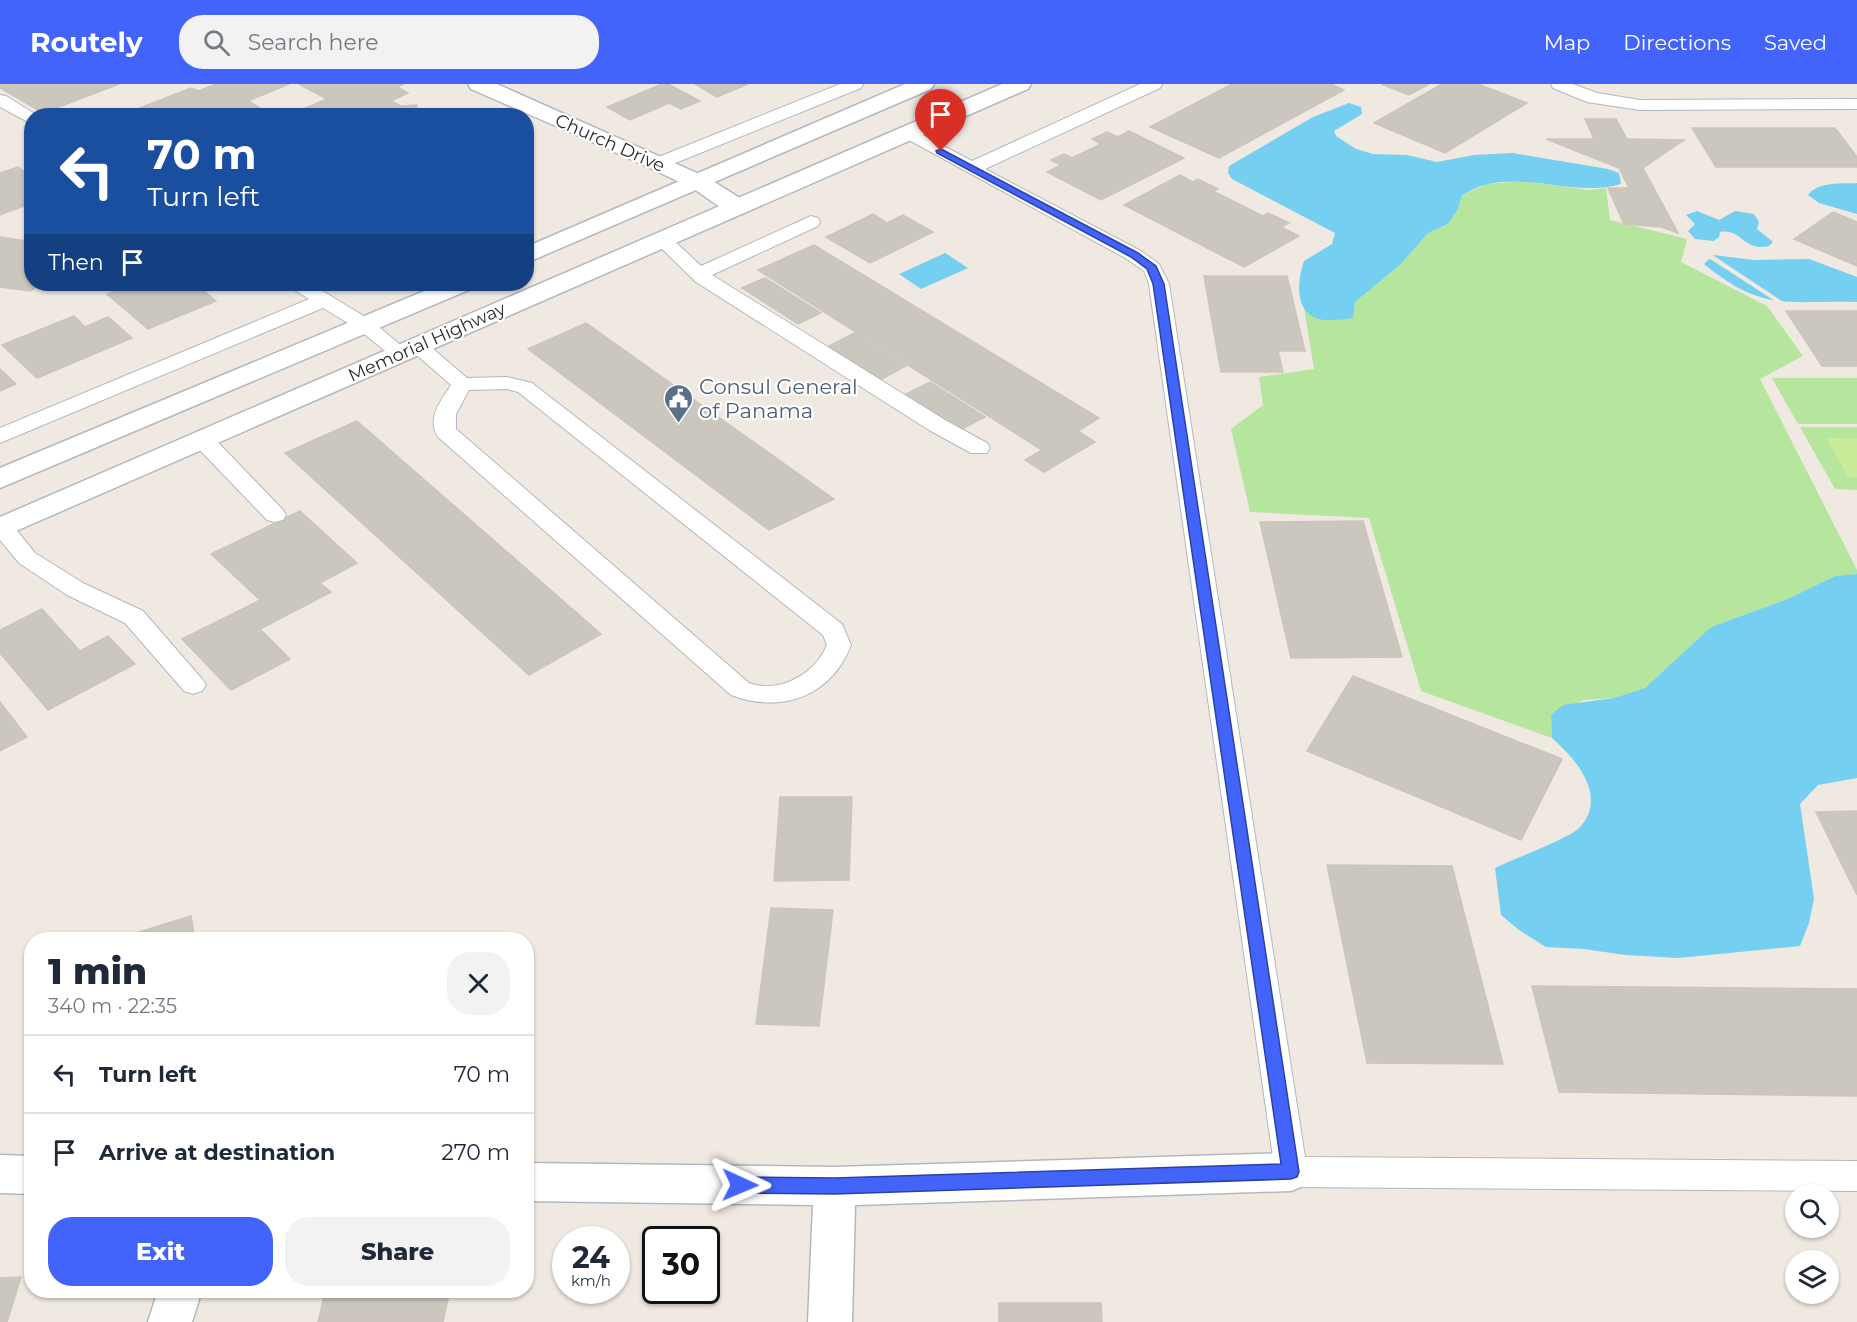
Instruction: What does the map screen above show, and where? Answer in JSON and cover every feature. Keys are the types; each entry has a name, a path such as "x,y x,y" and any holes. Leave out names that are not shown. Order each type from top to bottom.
{"main road":[{"name":"Church Drive","path":"479,84 532,108"},
{"path":"534,253 700,183 923,84"},
{"name":"Memorial Highway","path":"1,528 1020,84"},
{"name":"Church Drive","path":"534,109 700,183 738,207"},
{"name":"Memorial Highway","path":"0,479 445,291"},
{"path":"534,1182 835,1186 1291,1172"},
{"path":"0,1174 24,1175"},
{"path":"830,1322 835,1186"},
{"path":"170,1322 178,1298"}],"lane":[{"path":"657,164 855,84"},
{"path":"972,168 1154,84"},
{"path":"1558,84 1593,98 1640,105 1857,104"},
{"path":"0,100 24,114"},
{"path":"908,134 1134,255 1152,268 1158,284 1291,1172 1857,1176"},
{"path":"698,274 811,222"},
{"path":"662,240 698,274 916,412 979,448"},
{"path":"310,291 462,384 507,383 525,387 833,630 839,645 831,665 786,694 760,696 740,689 446,432 442,419 462,384"},
{"path":"0,436 325,300"},
{"path":"203,440 275,515"},
{"path":"1,528 27,558 75,589 134,617 193,685"}],"green space":[{"path":"1523,181 1588,190 1606,188 1610,220 1687,239 1681,262 1767,306 1803,356 1760,379 1857,570 1857,574 1835,576 1790,598 1711,627 1645,688 1614,698 1584,700 1551,715 1552,738 1421,691 1369,518 1250,512 1231,429 1263,405 1259,377 1314,369 1304,308 1318,319 1355,302 1401,264 1428,233 1448,224 1458,209 1462,195 1487,184"},
{"path":"1772,378 1857,378 1857,424 1798,424"},
{"path":"1800,427 1857,427 1857,490 1835,489"},
{"path":"1826,438 1857,439 1857,477 1848,477"}],"water":[{"path":"1349,103 1361,107 1362,114 1334,131 1336,136 1356,149 1373,154 1407,155 1437,162 1474,155 1512,153 1608,169 1619,173 1621,184 1587,188 1505,182 1488,184 1475,189 1462,195 1458,209 1448,224 1428,233 1401,264 1355,302 1353,318 1319,319 1305,310 1301,302 1300,277 1304,261 1332,244 1335,233 1232,179 1228,173 1229,166 1313,117"},
{"path":"1857,183 1857,214 1819,203 1808,195 1824,185"},
{"path":"1697,211 1719,220 1735,211 1754,214 1759,222 1757,229 1773,242 1769,246 1753,246 1733,233 1727,232 1720,232 1719,237 1714,241 1695,239 1688,231 1695,224 1686,215"},
{"path":"945,253 968,268 921,289 899,274"},
{"path":"1713,255 1754,260 1809,259 1857,277 1857,302 1793,302 1760,297 1725,280 1704,264"},
{"path":"1857,574 1857,778 1818,785 1800,804 1814,899 1809,923 1800,946 1678,958 1546,947 1501,915 1495,868 1573,833 1587,816 1591,804 1586,779 1571,757 1552,738 1551,715 1563,705 1614,698 1645,688 1711,627 1790,598 1835,576"}],"pier":[{"path":"1711,254 1788,305 1781,305 1707,257"}],"building":[{"path":"0,84 119,84 56,108 34,108 0,88"},
{"path":"216,84 289,84 248,101 260,108 140,108 191,88 199,91"},
{"path":"299,84 404,84 397,87 408,93 391,101 401,106 417,105 416,108 306,108 327,99"},
{"path":"662,84 668,84 700,101 681,109 669,103 630,120 607,107"},
{"path":"695,84 748,84 717,97"},
{"path":"1232,84 1331,84 1344,90 1219,158 1150,127"},
{"path":"1381,84 1429,84 1409,95"},
{"path":"1442,84 1478,84 1527,103 1445,153 1374,123"},
{"path":"1585,119 1616,119 1627,139 1684,140 1643,168 1678,233 1661,227 1624,224 1608,188 1629,188 1619,168 1546,139 1594,139"},
{"path":"1692,128 1835,128 1857,157 1857,167 1716,167"},
{"path":"1129,131 1184,158 1101,200 1047,172 1061,165 1051,160 1064,154 1072,158 1101,144 1092,139 1107,132 1118,137"},
{"path":"18,167 24,171 24,206 0,215 0,173"},
{"path":"1180,175 1193,182 1198,179 1218,189 1213,191 1263,216 1268,213 1289,223 1281,227 1299,236 1244,267 1124,205"},
{"path":"1833,212 1857,222 1857,266 1794,239"},
{"path":"873,214 887,223 903,215 933,232 870,263 826,237"},
{"path":"0,237 24,241 24,290 0,287"},
{"path":"814,245 1099,418 1078,431 1095,442 1044,472 1025,460 1042,450 758,270"},
{"path":"1204,276 1287,276 1305,351 1278,351 1283,372 1221,372"},
{"path":"765,278 821,313 798,324 742,288"},
{"path":"115,291 204,291 216,301 148,329 107,294"},
{"path":"1786,311 1857,311 1857,366 1822,366"},
{"path":"74,316 85,327 108,317 132,338 37,378 2,345"},
{"name":"Consul General of Panama","path":"586,323 834,499 769,530 528,349"},
{"path":"854,333 906,366 880,380 829,346"},
{"path":"0,369 16,384 0,391"},
{"path":"930,382 985,417 960,430 906,394"},
{"path":"357,421 601,634 529,675 285,453"},
{"path":"300,511 357,563 320,583 331,592 260,629 290,659 231,690 182,639 260,600 211,554"},
{"path":"1363,521 1402,657 1291,658 1260,522"},
{"path":"42,609 80,651 108,636 135,664 48,710 0,653 0,630"},
{"path":"1353,676 1562,759 1521,840 1307,751"},
{"path":"0,702 27,737 0,751"},
{"path":"780,797 852,797 849,880 774,881"},
{"path":"1857,811 1857,895 1816,812"},
{"path":"1327,865 1452,866 1503,1064 1367,1063"},
{"path":"771,908 833,910 819,1026 756,1024"},
{"path":"191,916 194,932 139,932"},
{"path":"1532,986 1857,989 1857,1096 1559,1092"},
{"path":"21,1277 7,1322 0,1322 0,1278"},
{"path":"324,1298 448,1298 443,1322 318,1322"},
{"path":"999,1303 1101,1303 1102,1322 999,1322"}],"place":[{"name":"Consul General of Panama","path":"678,424"}],"route":[{"path":"740,1185 835,1186 1291,1172 1158,284 1152,268 1134,255 941,151"}]}
